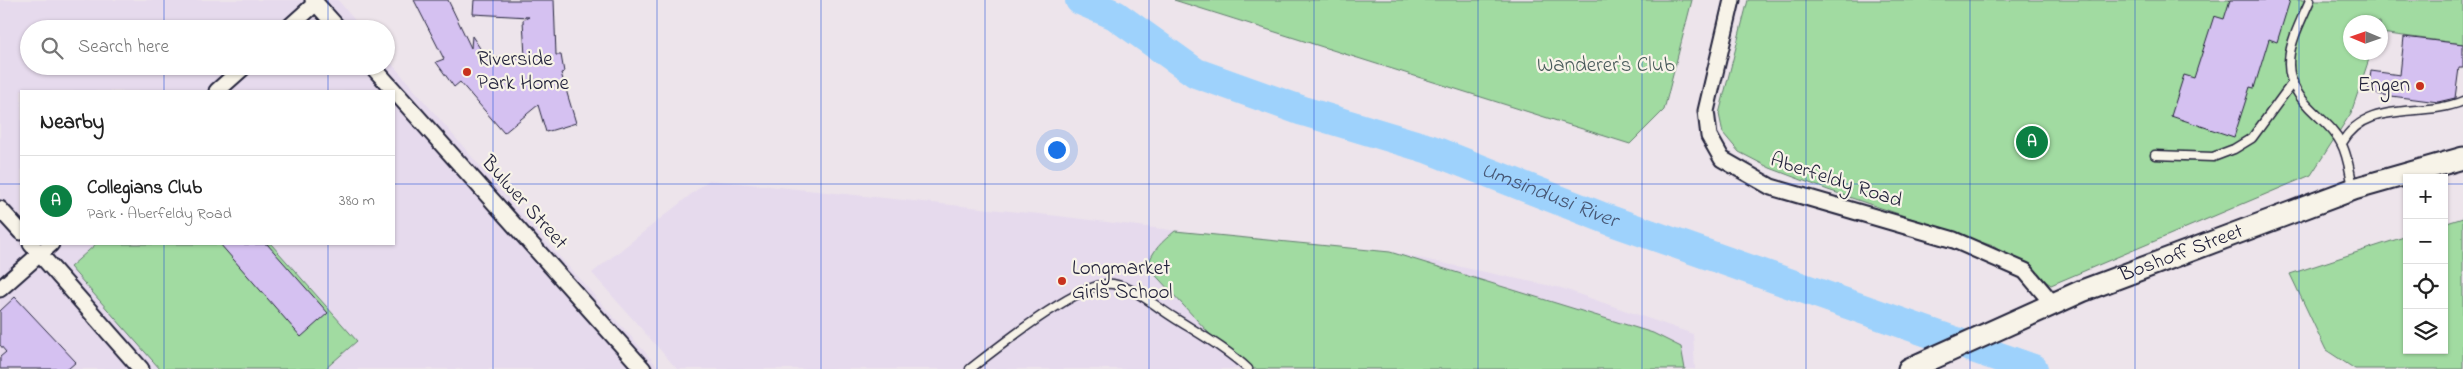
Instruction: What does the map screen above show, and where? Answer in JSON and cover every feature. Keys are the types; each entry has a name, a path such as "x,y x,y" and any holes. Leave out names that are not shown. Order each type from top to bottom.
{"main road":[{"name":"Boshoff Street","path":"1909,369 2082,291 2354,189 2463,158"}],"street":[{"name":"Aberfeldy Road","path":"1732,0 1706,111 1709,136 1722,159 1771,188 1954,240 2025,272 2053,304"},
{"path":"296,20 314,1 331,20"},
{"path":"218,90 235,75"},
{"name":"Bulwer Street","path":"380,75 393,90"},
{"name":"Bulwer Street","path":"395,92 643,369"},
{"path":"0,209 20,231"},
{"path":"0,289 41,247 141,369"}],"lane":[{"path":"2310,0 2290,46 2288,60 2293,82 2298,94 2306,105 2330,127 2342,143 2354,189"},
{"path":"2155,155 2213,157 2234,149 2252,138 2293,82"},
{"path":"2342,143 2349,131 2365,119 2380,114 2447,108 2463,101"},
{"path":"970,369 1024,328 1089,288 1111,284 1131,290 1195,331 1248,369"}],"shaded area":[{"path":"0,0 338,0 355,20 20,20 20,75 395,75 395,67 516,208 660,369 0,369"},
{"name":"Longmarket Girls School","path":"709,180 1058,216 1227,237 1390,252 1561,288 1693,334 1695,369 677,369 592,273"}],"green space":[{"name":"Wanderer's Club","path":"1174,0 1692,0 1664,110 1630,144"},
{"path":"1748,0 2463,0 2463,44 2388,34 2388,15 2343,15 2343,60 2369,60 2351,113 2311,175 2051,285 1993,246 1828,190 1770,168 1739,152 1723,133 1719,114"},
{"path":"2463,218 2463,369 2355,369 2326,350 2290,274 2403,237 2403,354 2448,354 2448,223"},
{"path":"1175,231 1390,252 1653,333 1681,347 1685,369 1242,369 1148,267 1155,251"},
{"path":"95,245 272,245 357,341 325,369 160,369 70,267"}],"building":[{"path":"414,0 448,0 471,48 472,36 487,59 525,57 523,20 529,17 473,14 474,0 554,0 556,55 561,55 564,72 561,73 576,123 546,132 538,105 504,133 460,82 454,87 436,62 444,59"},
{"path":"2230,0 2290,0 2277,42 2269,39 2254,88 2250,87 2234,137 2171,116 2184,75 2194,78 2214,16 2224,19"},
{"path":"2404,37 2463,44 2463,68 2459,68 2455,98 2438,102 2368,93 2371,71 2400,75"},
{"path":"221,245 268,245 328,313 301,337"},
{"path":"15,297 76,362 68,369 0,369 0,357 6,352 0,345 0,311"}],"waterway":[{"name":"Umsindusi River","path":"1080,0 1115,15 1196,73 1303,111 1429,149 1612,221 2033,369"}],"place":[{"name":"Riverside Park Home","path":"467,72"},
{"name":"Engen","path":"2420,86"},
{"name":"Collegians Club","path":"2032,142"},
{"name":"Longmarket Girls School","path":"1062,281"}]}
